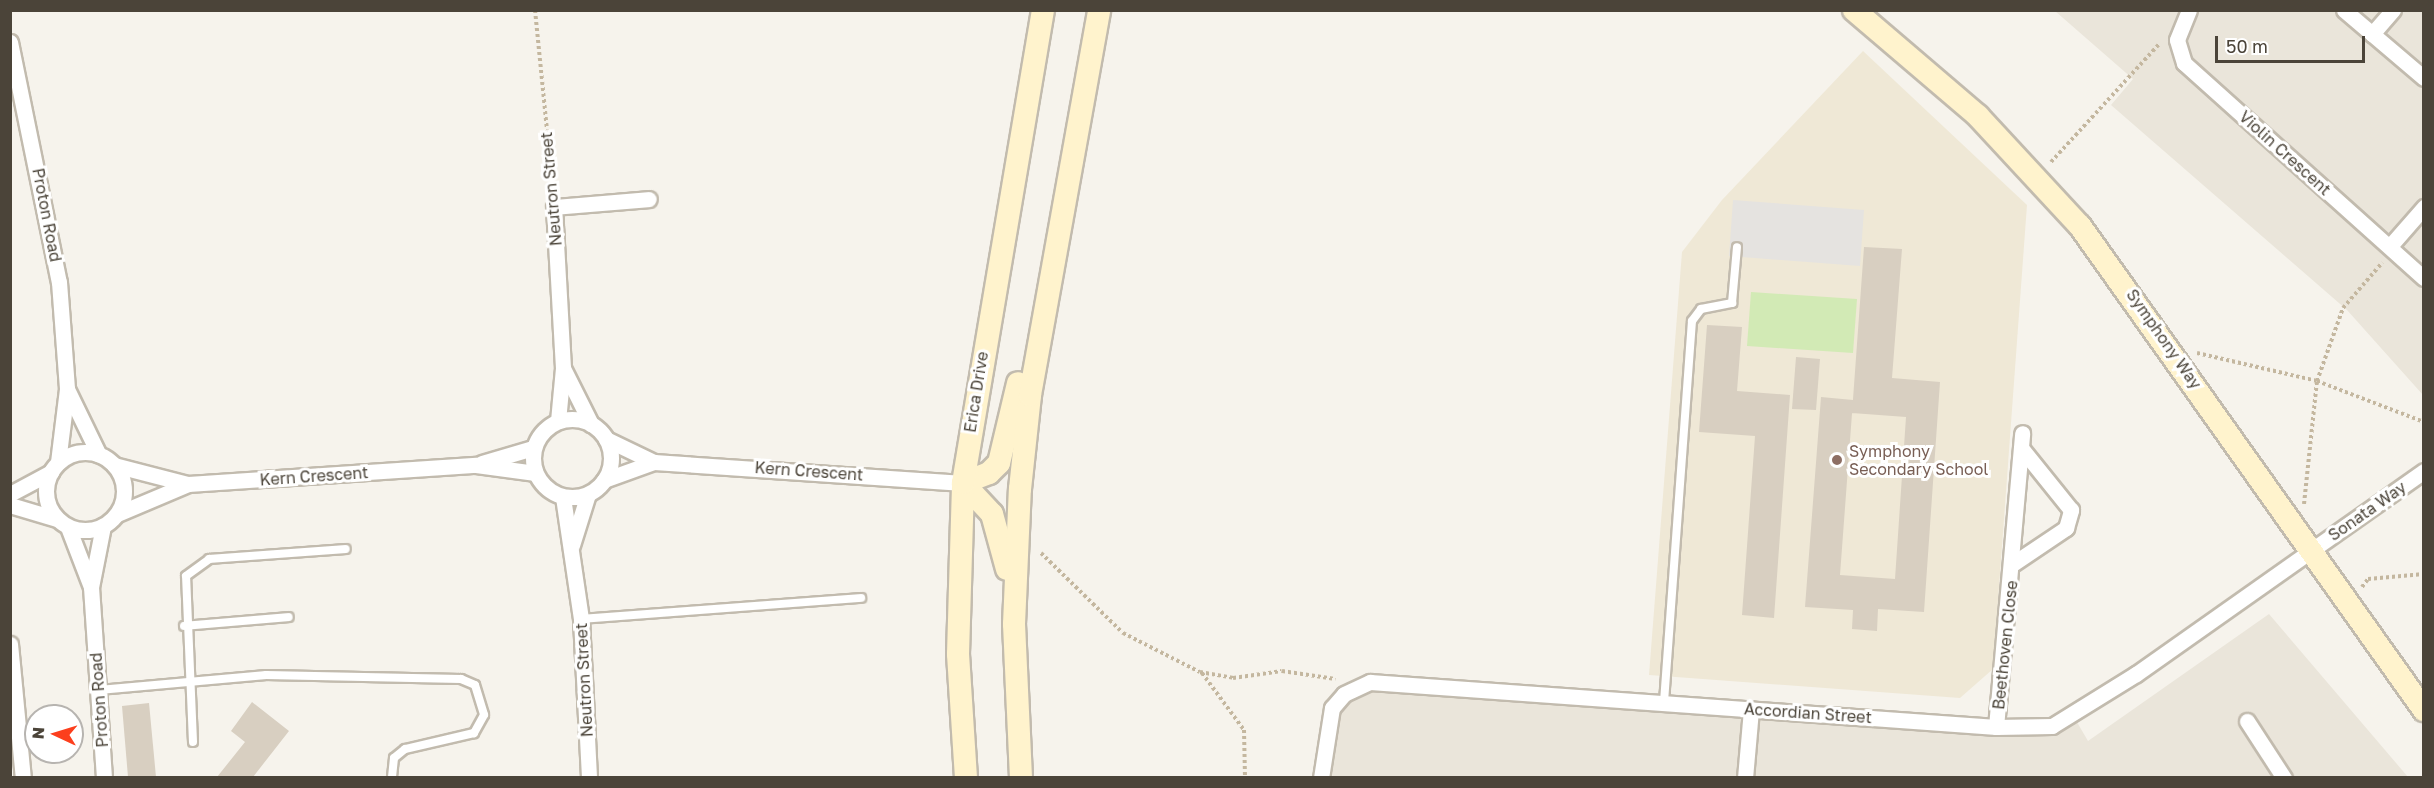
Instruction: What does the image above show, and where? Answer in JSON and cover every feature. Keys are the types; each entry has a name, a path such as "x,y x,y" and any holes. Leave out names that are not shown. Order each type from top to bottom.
{"main road":[{"name":"Erica Drive","path":"966,777 958,654 963,483 1043,10"},
{"path":"1014,624 1030,395 1099,10"},
{"name":"Symphony Way","path":"1854,10 1978,116 2080,226 2424,710"},
{"path":"1021,777 1014,624 1003,542 992,514 963,483 989,473 1004,449 1030,321 1064,210"}],"street":[{"name":"Violin Crescent","path":"2189,10 2177,40 2184,63 2424,278"},
{"path":"2344,10 2424,78"},
{"path":"2372,34 2392,10"},
{"name":"Proton Road","path":"10,42 53,237 67,389 54,467"},
{"path":"554,207 649,199"},
{"name":"Neutron Street","path":"554,207 563,368 558,421"},
{"path":"2390,246 2424,207"},
{"name":"Neutron Street","path":"563,368 591,424"},
{"name":"Proton Road","path":"67,389 99,455"},
{"path":"558,421 591,424 606,439 611,460 604,480 588,494 563,497 535,473 533,448 558,421"},
{"name":"Beethoven Close","path":"1996,728 2014,563 2022,432"},
{"name":"Kern Crescent","path":"606,439 654,462 963,483"},
{"name":"Kern Crescent","path":"476,465 533,448"},
{"name":"Beethoven Close","path":"2014,563 2066,528 2071,510 2022,449"},
{"path":"10,494 81,452 99,455 114,465 124,488 117,514 103,526 63,523 10,505"},
{"name":"Kern Crescent","path":"604,480 654,462"},
{"name":"Kern Crescent","path":"114,465 188,484 476,465 535,473"},
{"path":"54,467 46,496 63,523"},
{"name":"Sonata Way","path":"2310,551 2424,471"},
{"name":"Kern Crescent","path":"117,514 188,484"},
{"name":"Neutron Street","path":"571,548 588,494"},
{"name":"Neutron Street","path":"563,497 581,619 589,777"},
{"name":"Proton Road","path":"63,523 91,587"},
{"name":"Proton Road","path":"103,526 91,587 104,777"},
{"name":"Accordian Street","path":"1321,777 1332,708 1344,694 1370,682 1996,728 2040,728 2065,720 2310,551"},
{"path":"10,644 15,736 23,777"},
{"path":"1745,777 1751,709"},
{"path":"2247,722 2284,777"}],"lane":[{"path":"1664,702 1690,332 1701,309 1732,303 1737,247"},
{"path":"193,742 183,585 198,563 346,549"},
{"path":"581,619 861,598"},
{"path":"184,626 289,617"},
{"path":"99,690 189,680 372,677 460,679 475,685 483,698 484,715 474,733 405,749 394,759 392,777"}],"path":[{"name":"Neutron Street","path":"536,10 554,207"},
{"path":"2051,162 2165,38"},
{"path":"2304,504 2317,381 2343,308 2390,246"},
{"path":"2197,353 2317,381 2424,422"},
{"path":"1041,553 1123,633 1200,672 1233,678 1282,671 1340,680"},
{"path":"2362,587 2368,579 2424,574"},
{"path":"1200,672 1244,730 1245,777"}],"shaded area":[{"path":"2055,11 2423,11 2423,395 2347,310 2111,105 2133,79"},
{"name":"Symphony Secondary School","path":"1863,51 2027,205 1993,669 1960,698 1649,675 1682,252 1722,200"},
{"path":"1733,200 1864,210 1860,266 1729,256"},
{"path":"2269,614 2408,777 1323,778 1328,721 1362,685 2027,732 2074,717 2088,741"}],"green space":[{"path":"1751,292 1857,299 1853,353 1747,346"}],"building":[{"path":"1864,247 1902,249 1892,378 1940,382 1924,612 1878,609 1877,631 1852,629 1853,610 1805,607 1821,397 1853,400","holes":["1852,413 1906,417 1895,579 1840,575"]},
{"path":"1707,325 1742,327 1737,391 1790,395 1774,618 1742,615 1755,436 1699,432"},
{"path":"1796,357 1820,359 1816,410 1792,409"},
{"path":"252,702 289,731 253,777 217,777 245,742 231,731"},
{"path":"149,703 156,777 128,777 122,706"}],"place":[{"name":"Symphony Secondary School","path":"1837,460"}]}
